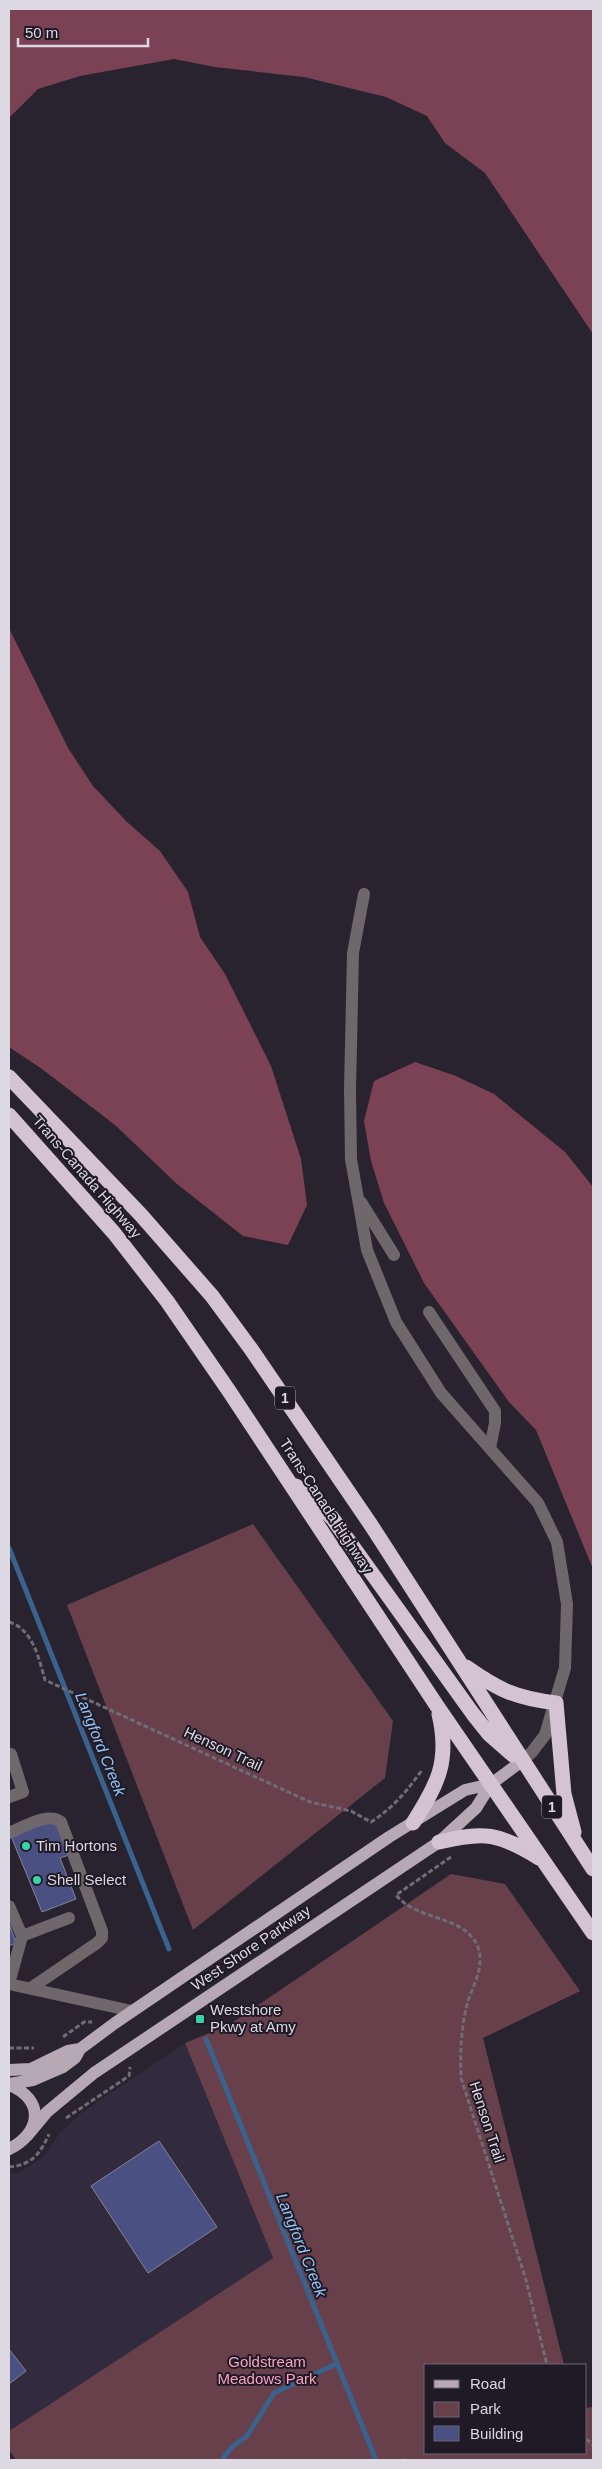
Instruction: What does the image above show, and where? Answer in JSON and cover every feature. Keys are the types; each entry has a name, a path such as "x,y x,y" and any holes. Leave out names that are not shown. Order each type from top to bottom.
{"highway":[{"name":"Trans-Canada Highway","path":"9,1077 141,1215 212,1296 311,1435 593,1869"},
{"name":"Trans-Canada Highway","path":"9,1115 108,1226 167,1301 289,1481 437,1706 593,1933"},
{"path":"289,1481 316,1501 333,1519 473,1714 489,1734 522,1760"},
{"path":"460,1663 491,1684 524,1699 556,1703 564,1794 570,1818 583,1854"},
{"path":"413,1823 436,1783 441,1768 444,1737 437,1706"},
{"path":"439,1842 470,1835 499,1837 544,1861"}],"main road":[{"name":"West Shore Parkway","path":"9,2149 27,2136 47,2112 94,2073 439,1842 476,1808 491,1784 522,1760"},
{"name":"West Shore Parkway","path":"9,2084 49,2075 75,2058 80,2049 132,2011 413,1823 465,1790 491,1784"},
{"path":"9,2070 30,2069 68,2051 80,2049"},
{"path":"9,2084 28,2096 34,2106 34,2122 27,2136"}],"street":[{"path":"364,894 353,953 351,1160 367,1250 396,1322 441,1392 538,1503 557,1542 567,1604 566,1668 545,1735 532,1752 522,1760"},
{"path":"357,1194 394,1255"},
{"path":"429,1312 494,1411 495,1423 490,1448"},
{"path":"9,1760 11,1754 23,1792 9,1797"},
{"path":"9,1833 49,1818 57,1819 61,1822 102,1931 102,1938 97,1943 31,1988"},
{"path":"9,1906 22,1936 9,1984 132,2011"},
{"path":"22,1936 69,1918"}],"path":[{"name":"Henson Trail","path":"9,1622 14,1624 34,1646 45,1680 310,1802 351,1811 371,1822 388,1811 406,1792 426,1764 441,1768"},
{"name":"Henson Trail","path":"457,1854 441,1862 396,1896 401,1902 411,1908 448,1920 465,1931 476,1942 480,1956 479,1970 466,2006 460,2058 461,2078 526,2280 547,2364"},
{"path":"9,2048 34,2048"},
{"path":"63,2120 129,2076"},
{"path":"9,2167 30,2162 38,2155 50,2132"},
{"path":"401,2460 404,2458 408,2460"}],"shaded area":[{"path":"9,9 593,9 593,334 485,173 445,143 427,116 386,97 304,77 215,67 174,59 80,76 38,89 9,118"},
{"path":"9,628 68,748 93,786 127,822 160,851 188,892 200,937 225,974 271,1066 301,1159 307,1205 288,1245 243,1236 177,1184 115,1125 42,1069 9,1047"},
{"path":"415,1062 456,1076 494,1094 565,1152 593,1187 593,1569 536,1430 509,1402 424,1283 384,1203 371,1161 364,1121 374,1081"},
{"path":"185,2043 273,2258 9,2431 9,2174 18,2173 44,2156 60,2133 80,2114"}],"green space":[{"path":"253,1524 393,1721 385,1778 193,1930 67,1605"},
{"name":"Goldstream Meadows Park","path":"451,1874 505,1884 580,1991 483,2038 564,2364 424,2364 424,2454 587,2454 587,2408 593,2407 593,2460 16,2460 9,2450 9,2431 273,2258 185,2043 229,2025"}],"building":[{"path":"48,1821 61,1827 72,1854 60,1858 76,1899 42,1912 11,1836"},
{"path":"9,1923 16,1943 9,1946"},
{"path":"159,2141 217,2227 148,2273 91,2186"},
{"path":"9,2349 26,2371 9,2384"}],"waterway":[{"name":"Langford Creek","path":"9,1548 169,1949"},
{"name":"Langford Creek","path":"206,2039 376,2460"},
{"path":"222,2460 232,2447 247,2436 274,2393 336,2364"}],"place":[{"name":"Tim Hortons","path":"26,1846"},
{"name":"Shell Select","path":"37,1880"},
{"name":"Westshore Pkwy at Amy","path":"200,2019"}]}
